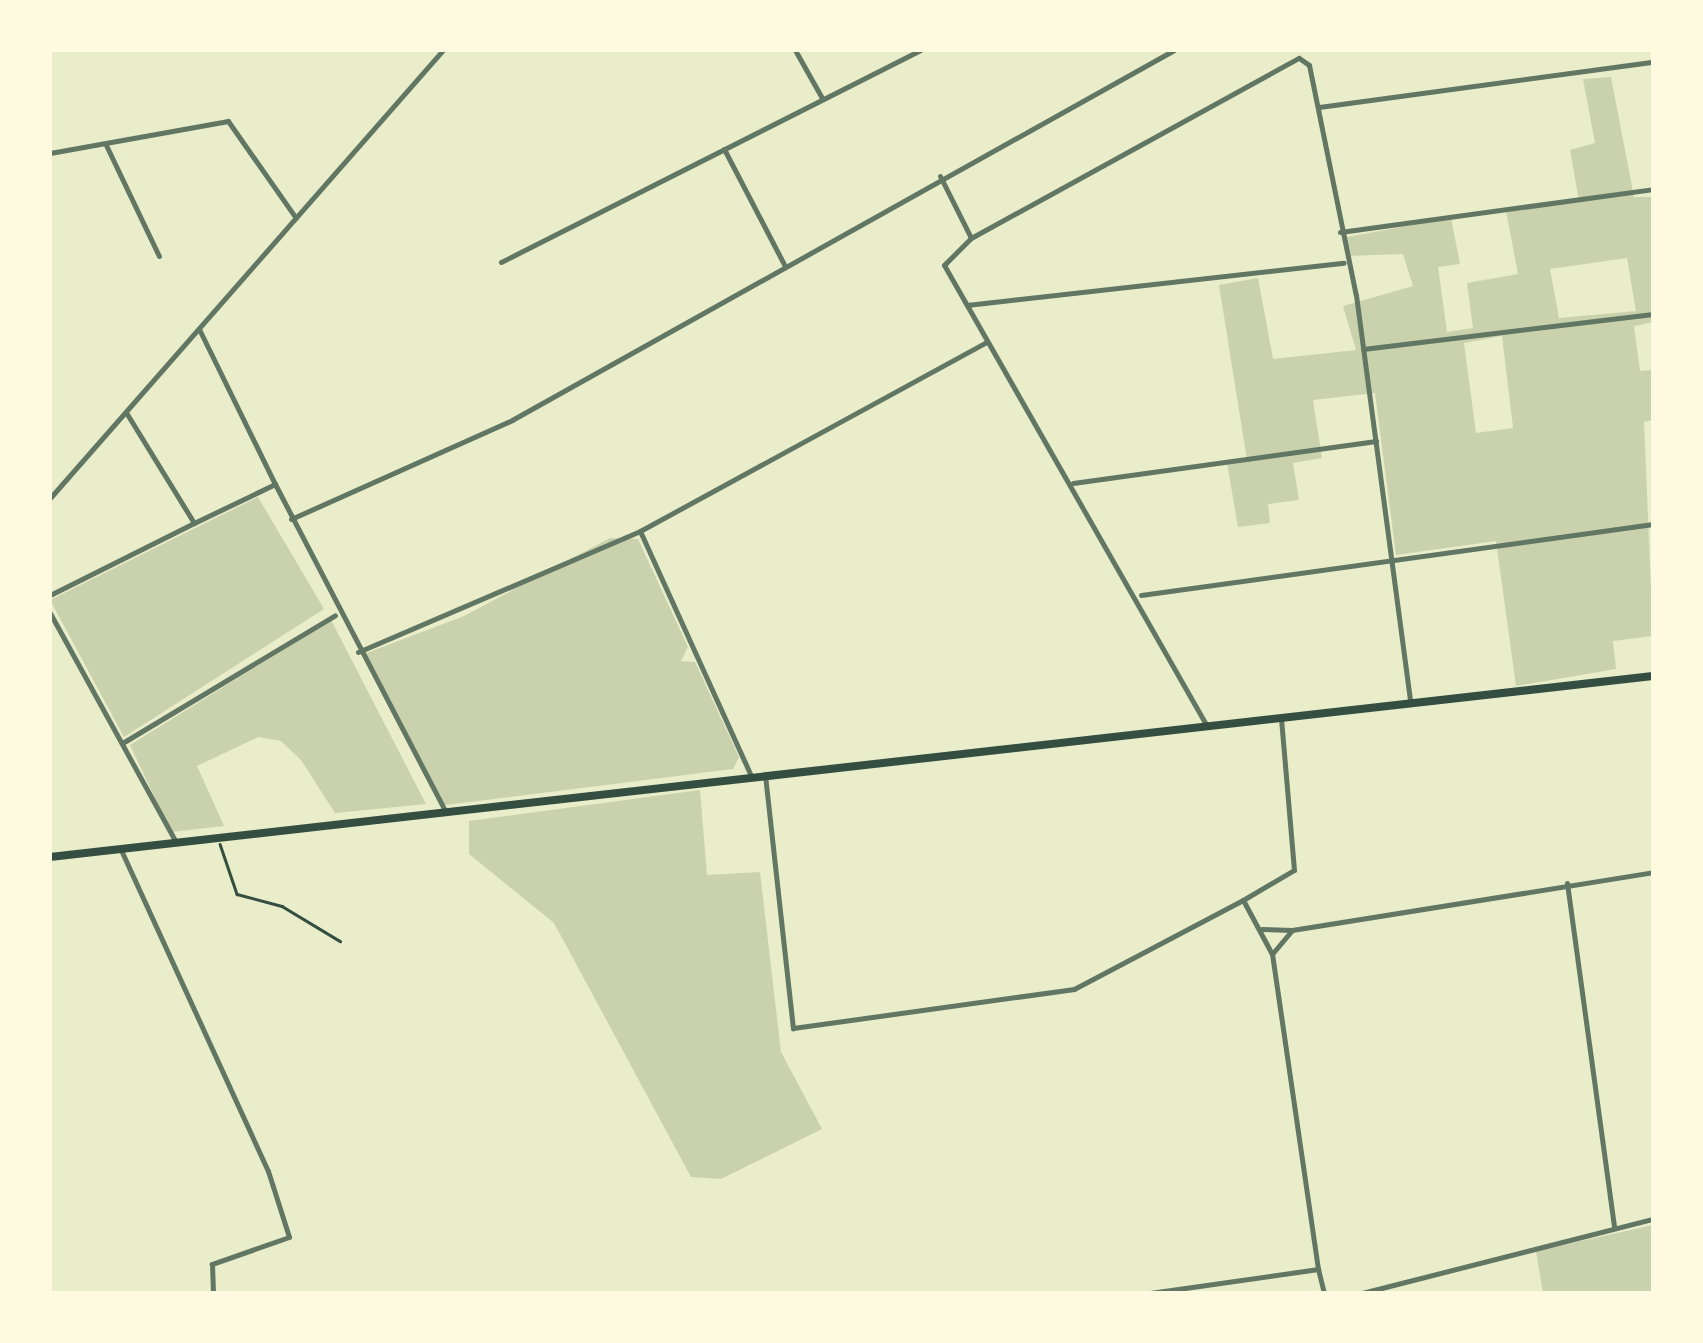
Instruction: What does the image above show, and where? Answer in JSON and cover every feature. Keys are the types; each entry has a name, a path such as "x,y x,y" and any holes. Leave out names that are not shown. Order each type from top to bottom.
{"main road":[{"path":"50,857 1653,676"}],"street":[{"path":"50,498 444,50"},
{"path":"796,50 822,98"},
{"path":"501,262 920,50"},
{"path":"291,519 512,420 940,176 1174,50"},
{"path":"1206,726 1140,595 987,342 943,260 971,238 1298,58 1309,65 1319,107 1344,263 1363,349 1410,705"},
{"path":"1319,107 1653,62"},
{"path":"50,153 228,121 296,218"},
{"path":"106,145 159,256"},
{"path":"723,148 785,266"},
{"path":"940,176 971,238"},
{"path":"1340,232 1653,189"},
{"path":"968,304 1344,263"},
{"path":"1363,349 1653,314"},
{"path":"199,329 336,615 446,812"},
{"path":"358,652 640,531 987,342"},
{"path":"127,414 194,522"},
{"path":"1072,483 1376,441"},
{"path":"50,595 275,484"},
{"path":"1140,595 1653,524"},
{"path":"640,531 752,776"},
{"path":"50,613 176,842"},
{"path":"124,742 336,615"},
{"path":"766,775 794,1028 1074,988 1294,870 1282,719"},
{"path":"122,850 268,1172 288,1238 212,1264 213,1293"},
{"path":"1262,929 1292,930 1566,882 1653,872"},
{"path":"1566,882 1614,1226"},
{"path":"1243,900 1262,929 1272,954 1324,1293"},
{"path":"1272,954 1292,930"},
{"path":"1362,1293 1653,1219"},
{"path":"1150,1293 1318,1269"}],"path":[{"path":"219,838 237,894 282,906 340,941"}],"green space":[{"path":"1611,77 1634,197 1653,197 1653,322 1634,326 1640,371 1653,370 1653,420 1644,422 1653,636 1613,641 1616,669 1516,686 1496,541 1396,555 1375,393 1313,400 1322,458 1293,463 1299,500 1268,504 1270,523 1238,527 1227,463 1247,460 1219,285 1258,278 1273,359 1356,350 1343,306 1413,286 1403,254 1347,256 1347,237 1451,218 1460,264 1438,267 1447,332 1473,328 1467,283 1518,274 1506,211 1579,201 1570,150 1595,143 1583,79","holes":["1627,258 1636,311 1559,318 1550,269","1502,336 1513,428 1476,433 1464,343"]},
{"path":"258,497 324,609 124,737 50,600"},
{"path":"610,538 638,539 688,647 681,661 695,662 739,757 733,769 445,805 364,654 464,616"},
{"path":"331,620 426,804 335,813 301,760 281,741 258,737 197,766 224,826 171,832 130,745"},
{"path":"700,790 707,875 760,872 781,1052 822,1129 721,1179 691,1177 554,923 469,854 469,821"},
{"path":"1653,1225 1653,1293 1543,1293 1536,1251"}]}
